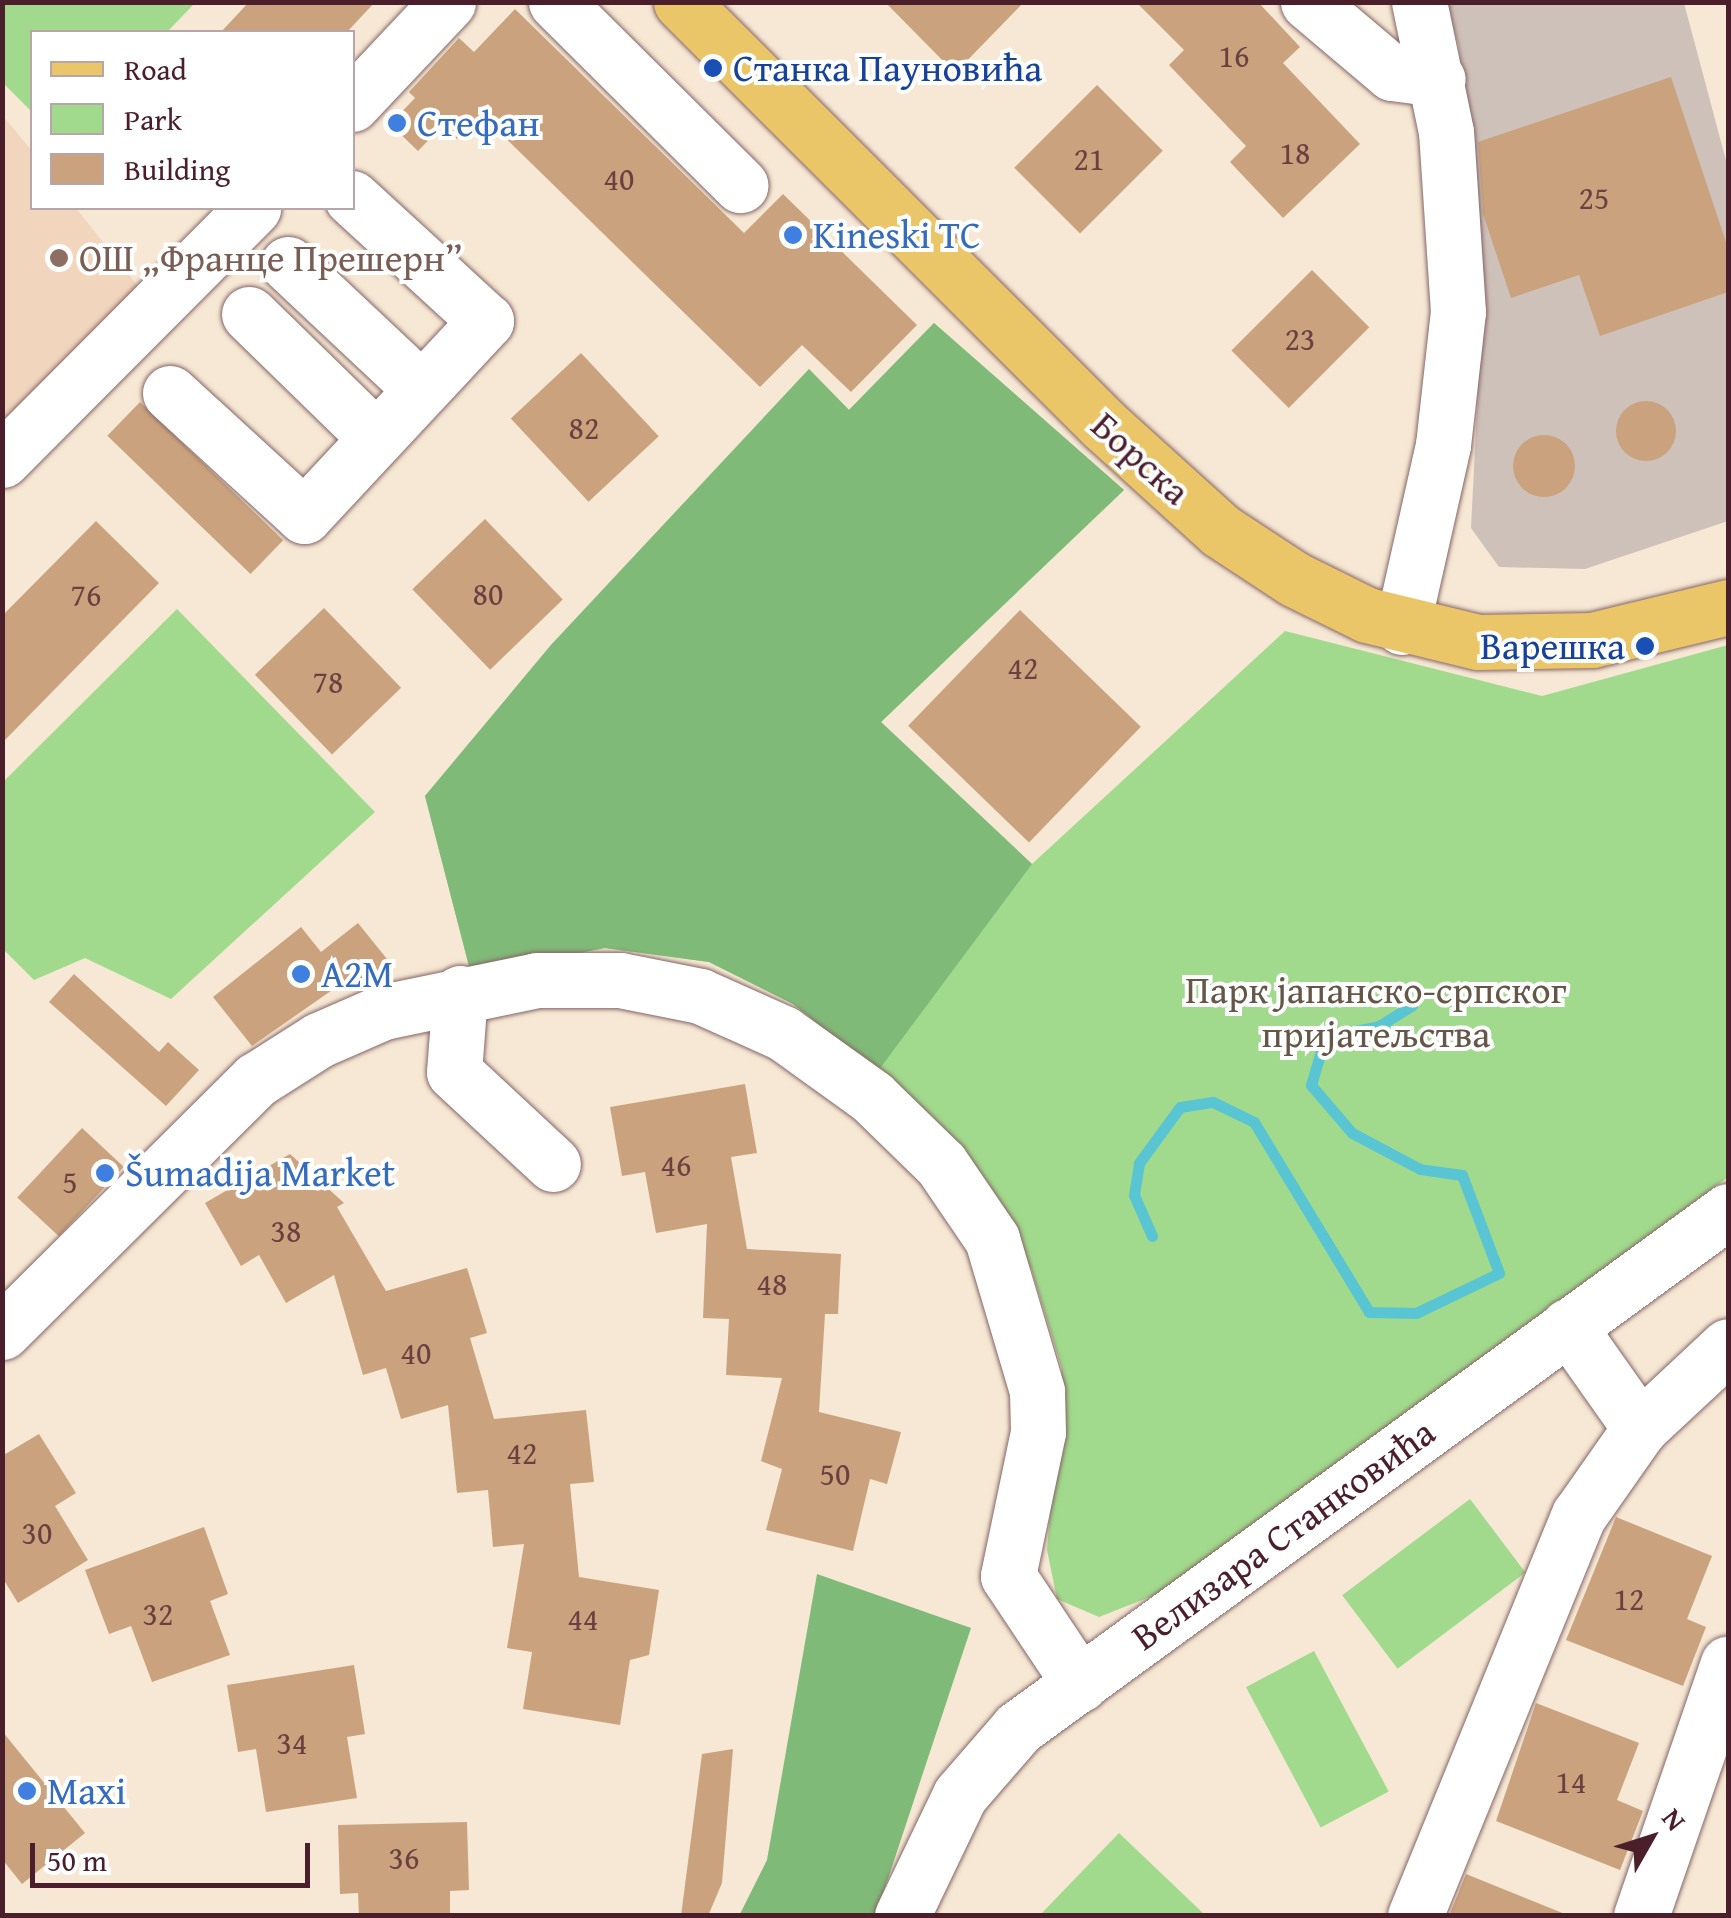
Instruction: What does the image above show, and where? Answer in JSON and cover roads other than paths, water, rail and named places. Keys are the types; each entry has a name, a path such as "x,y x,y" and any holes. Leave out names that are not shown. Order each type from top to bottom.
{"main road":[{"name":"Борска","path":"682,2 1221,531 1294,579 1402,627 1478,642 1592,640 1728,607"}],"street":[{"path":"355,101 448,2"},
{"path":"556,2 740,185"},
{"path":"1308,2 1392,73 1438,80"},
{"path":"1402,627 1443,445 1458,312 1438,80 1419,2"},
{"path":"170,393 304,516 486,322 355,201"},
{"path":"2,460 251,210"},
{"path":"288,264 421,388"},
{"path":"248,314 376,438"},
{"path":"2,1332 256,1080 383,1012 460,994 620,980 700,996 819,1058 941,1164 1012,1285 1036,1392 1038,1432 1008,1576 1080,1684"},
{"path":"460,994 454,1072 553,1164"},
{"name":"Велизара Станковића","path":"902,1916 960,1795 1018,1728 1728,1211"},
{"path":"1568,1326 1640,1428"},
{"path":"1415,1916 1579,1515 1640,1428 1728,1346"},
{"path":"1641,1916 1728,1664"}],"waterway":[{"path":"1152,1236 1134,1195 1139,1163 1180,1107 1213,1102 1254,1122 1369,1312 1416,1313 1499,1273 1462,1175 1420,1169 1352,1133 1311,1085 1325,1037 1379,1026 1412,1005"}],"place":[{"name":"Станка Пауновића","path":"713,68"},
{"name":"Стефан","path":"397,123"},
{"name":"Kineski TC","path":"793,235"},
{"name":"ОШ „Франце Прешерн”","path":"59,258"},
{"name":"Варешка","path":"1645,646"},
{"name":"A2M","path":"301,974"},
{"name":"Šumadija Market","path":"105,1173"},
{"name":"Maxi","path":"27,1791"}],"park label":[{"name":"Парк јапанско-српског пријатељства","path":"1376,1012"}]}
